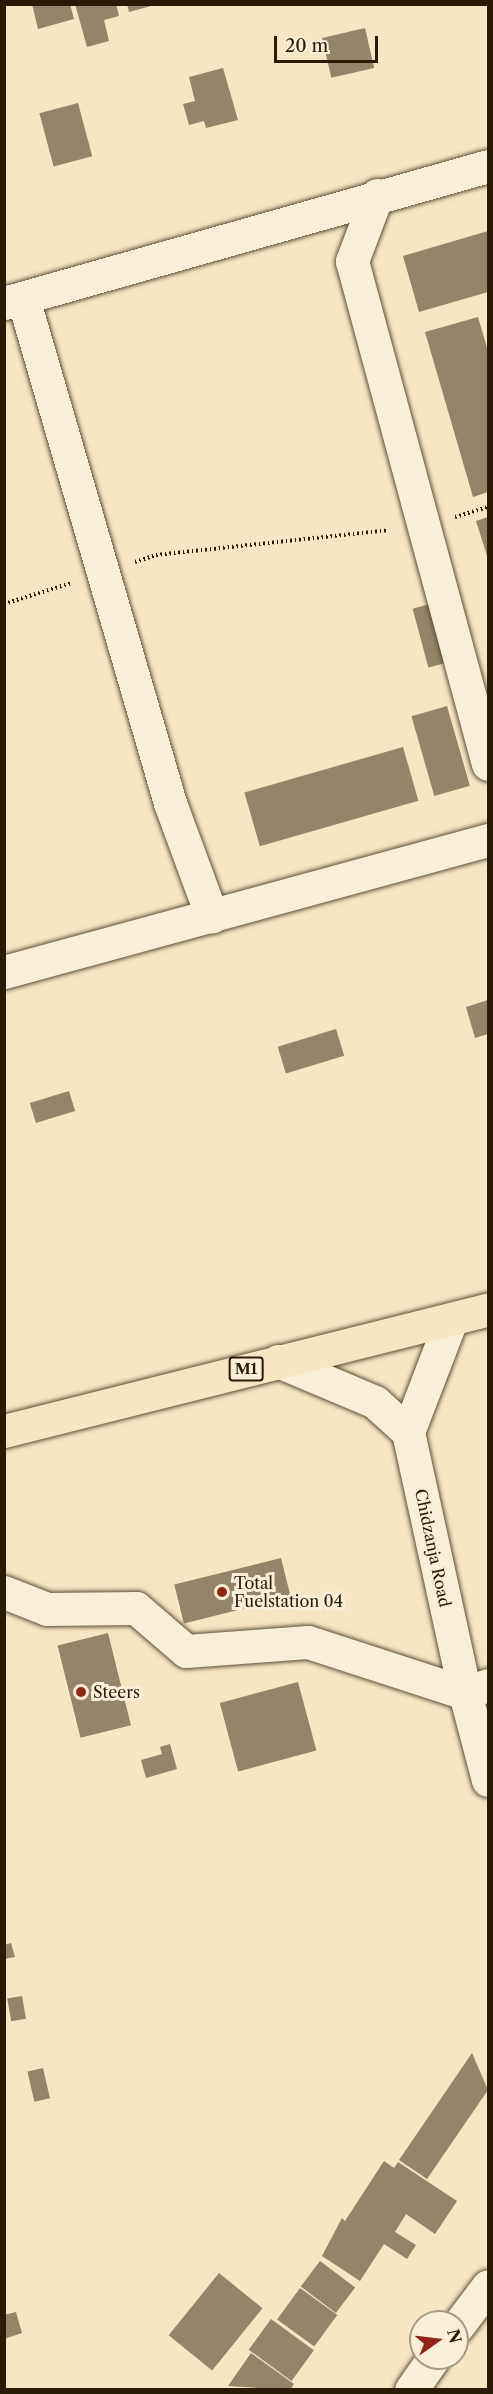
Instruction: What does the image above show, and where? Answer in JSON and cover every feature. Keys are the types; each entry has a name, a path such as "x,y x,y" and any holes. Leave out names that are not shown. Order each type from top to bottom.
{"highway":[{"name":"M1","path":"4,1431 489,1309"}],"street":[{"path":"212,917 170,803 104,572 14,301 377,195 489,166"},
{"path":"377,195 352,261 422,527 489,764"},
{"path":"4,972 489,840"},
{"path":"278,1361 375,1402 408,1432 450,1320"},
{"name":"Chidzanja Road","path":"408,1432 477,1689 489,1780"},
{"path":"4,1592 47,1609 136,1608 186,1651 308,1642 477,1689"},
{"path":"469,2312 489,2286"},
{"path":"411,2390 425,2370"}],"path":[{"path":"4,604 156,555 422,527 489,507"}],"building":[{"path":"32,4 70,4 74,19 38,29"},
{"path":"75,4 116,4 119,16 104,20 109,41 87,47"},
{"path":"127,4 155,4 155,5 129,12"},
{"path":"365,28 374,68 331,78 322,38"},
{"path":"223,68 238,120 206,128 204,121 189,125 183,104 195,101 189,77"},
{"path":"78,103 92,156 54,166 39,113"},
{"path":"488,231 488,292 419,312 403,256"},
{"path":"478,317 488,351 488,492 473,497 425,332"},
{"path":"488,517 488,559 476,521"},
{"path":"430,604 446,663 428,668 413,609"},
{"path":"447,706 470,786 434,796 411,716"},
{"path":"403,747 418,801 260,846 244,792"},
{"path":"488,1000 488,1034 475,1038 466,1007"},
{"path":"336,1029 344,1056 286,1074 278,1047"},
{"path":"69,1091 75,1111 36,1123 30,1103"},
{"path":"281,1558 291,1597 184,1623 174,1585"},
{"path":"108,1633 131,1725 81,1738 58,1646"},
{"path":"298,1682 316,1751 238,1772 220,1703"},
{"path":"170,1744 177,1769 146,1778 141,1760 162,1754 160,1747"},
{"path":"11,1943 15,1957 4,1959 4,1945"},
{"path":"22,1996 26,2019 11,2021 7,1999"},
{"path":"472,2053 488,2090 427,2179 399,2160"},
{"path":"43,2068 50,2098 34,2102 27,2072"},
{"path":"384,2161 394,2168 398,2162 457,2201 435,2234 406,2214 395,2232 416,2245 407,2259 384,2244 360,2281 322,2256 342,2218 345,2221"},
{"path":"320,2261 355,2287 336,2313 301,2287"},
{"path":"219,2273 263,2308 212,2370 169,2335"},
{"path":"300,2288 337,2315 314,2347 277,2320"},
{"path":"16,2312 22,2333 4,2339 4,2315"},
{"path":"271,2319 314,2350 292,2381 249,2350"},
{"path":"251,2353 294,2384 290,2390 228,2386"}],"place":[{"name":"Total Fuelstation 04","path":"222,1592"},
{"name":"Steers","path":"81,1692"}]}
